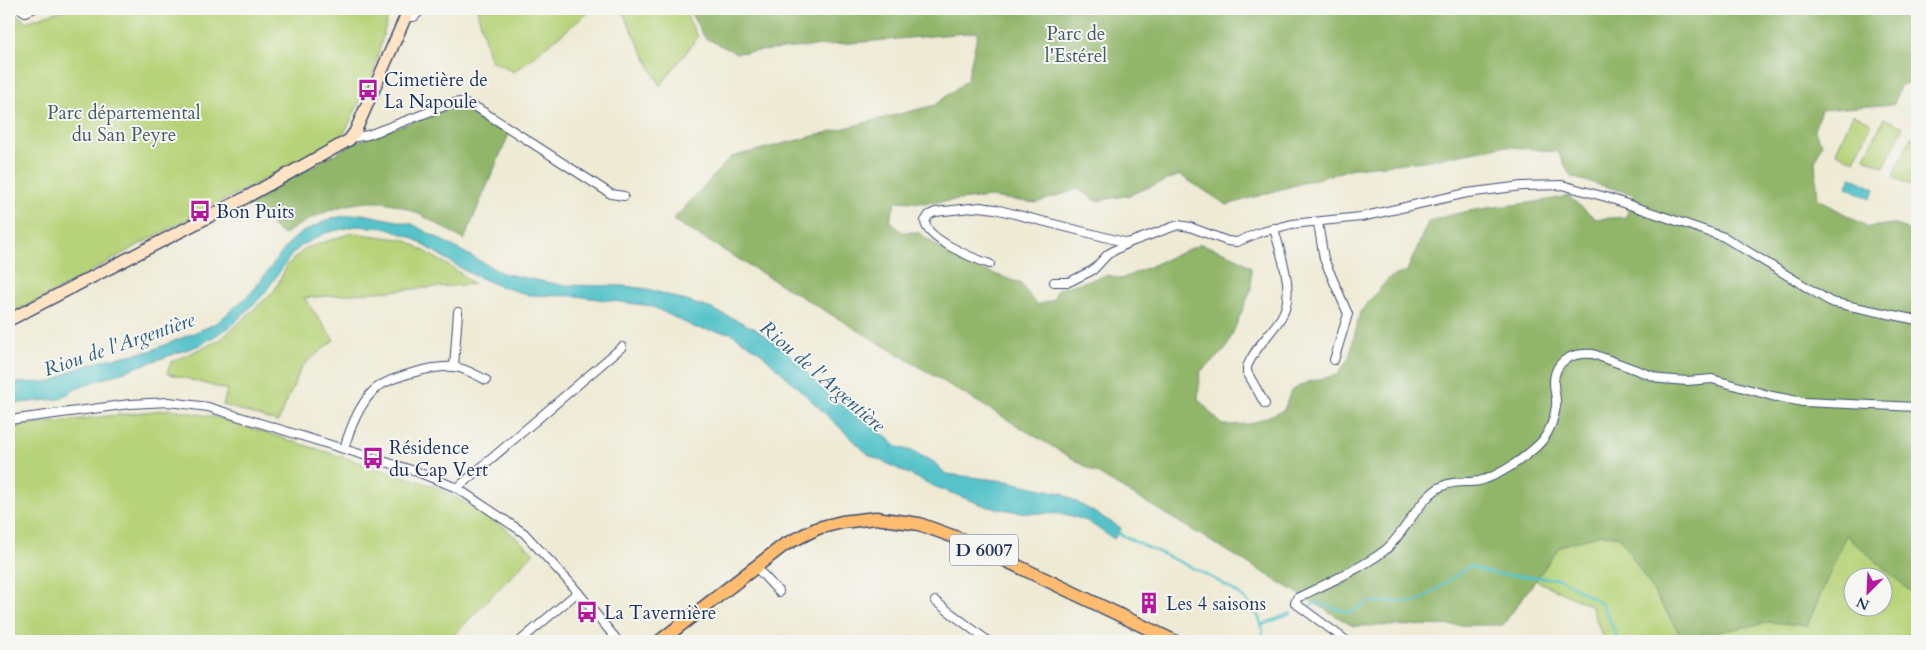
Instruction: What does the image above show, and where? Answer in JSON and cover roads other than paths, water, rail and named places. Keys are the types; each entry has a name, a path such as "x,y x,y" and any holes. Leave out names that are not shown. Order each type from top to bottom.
{"main road":[{"path":"9,320 243,199 351,138 408,13"},
{"name":"D 6007","path":"660,641 784,545 818,528 860,519 901,520 920,524 963,540 1174,641"}],"street":[{"path":"21,9 25,12 33,9"},
{"path":"408,13 414,17 422,9"},
{"path":"351,138 368,135 460,102 479,109 610,194 624,196"},
{"path":"479,109 487,104"},
{"path":"1054,282 1069,282 1093,270 1108,254 1128,243 1178,225 1190,227 1227,241 1237,242 1274,228 1292,224 1361,217 1467,194 1522,186 1562,185 1615,200 1724,237 1831,302 1917,320"},
{"path":"990,264 952,247 928,231 925,222 929,215 935,212 980,207 995,209 1128,243"},
{"path":"1318,222 1324,259 1348,314 1334,360"},
{"path":"1265,404 1246,372 1247,367 1283,315 1287,303 1288,288 1274,228"},
{"path":"454,367 458,312"},
{"path":"457,488 622,347"},
{"path":"1347,641 1295,603 1297,598 1384,552 1398,538 1424,503 1444,485 1479,481 1496,475 1532,451 1541,442 1552,423 1556,405 1554,382 1556,369 1562,361 1571,356 1593,354 1661,379 1687,381 1712,379 1772,396 1803,402 1917,406"},
{"path":"344,449 355,416 373,391 382,383 429,370 454,367 486,380"},
{"path":"9,420 105,406 169,402 213,408 415,471 457,488 524,533 578,592 618,641"},
{"path":"755,566 779,592"},
{"path":"520,641 578,592"},
{"path":"935,601 988,641"}],"water":[{"path":"1851,177 1875,189 1870,199 1846,187"},
{"path":"362,214 412,224 502,273 560,285 623,286 648,289 712,309 754,328 785,350 831,397 883,434 897,447 912,451 934,462 946,474 1006,481 1061,493 1121,528 1114,539 1087,521 1065,514 1027,513 988,507 936,487 869,455 761,353 731,333 696,328 651,306 576,296 530,295 499,286 467,272 411,237 386,228 355,226 325,233 302,245 292,254 263,295 230,327 200,345 79,387 59,399 9,404 9,383 51,382 73,370 104,360 150,351 208,327 219,321 251,293 290,242 301,233 332,218"}],"waterway":[{"name":"Riou de l'Argentière","path":"1118,533 1193,568 1232,589 1246,600 1256,612 1262,626 1263,641"},
{"path":"1310,606 1316,603 1350,613 1369,602 1418,602 1469,566 1493,574 1561,579 1602,604 1619,641"},
{"path":"1262,625 1291,613"}],"place":[{"name":"Cimetière de La Napoule","path":"368,90"},
{"name":"Bon Puits","path":"200,211"},
{"name":"Résidence du Cap Vert","path":"373,458"},
{"name":"Les 4 saisons","path":"1149,603"},
{"name":"La Tavernière","path":"587,612"}],"park label":[{"name":"Parc de l'Estérel","path":"1076,44"},
{"name":"Parc départemental du San Peyre","path":"124,123"}]}
